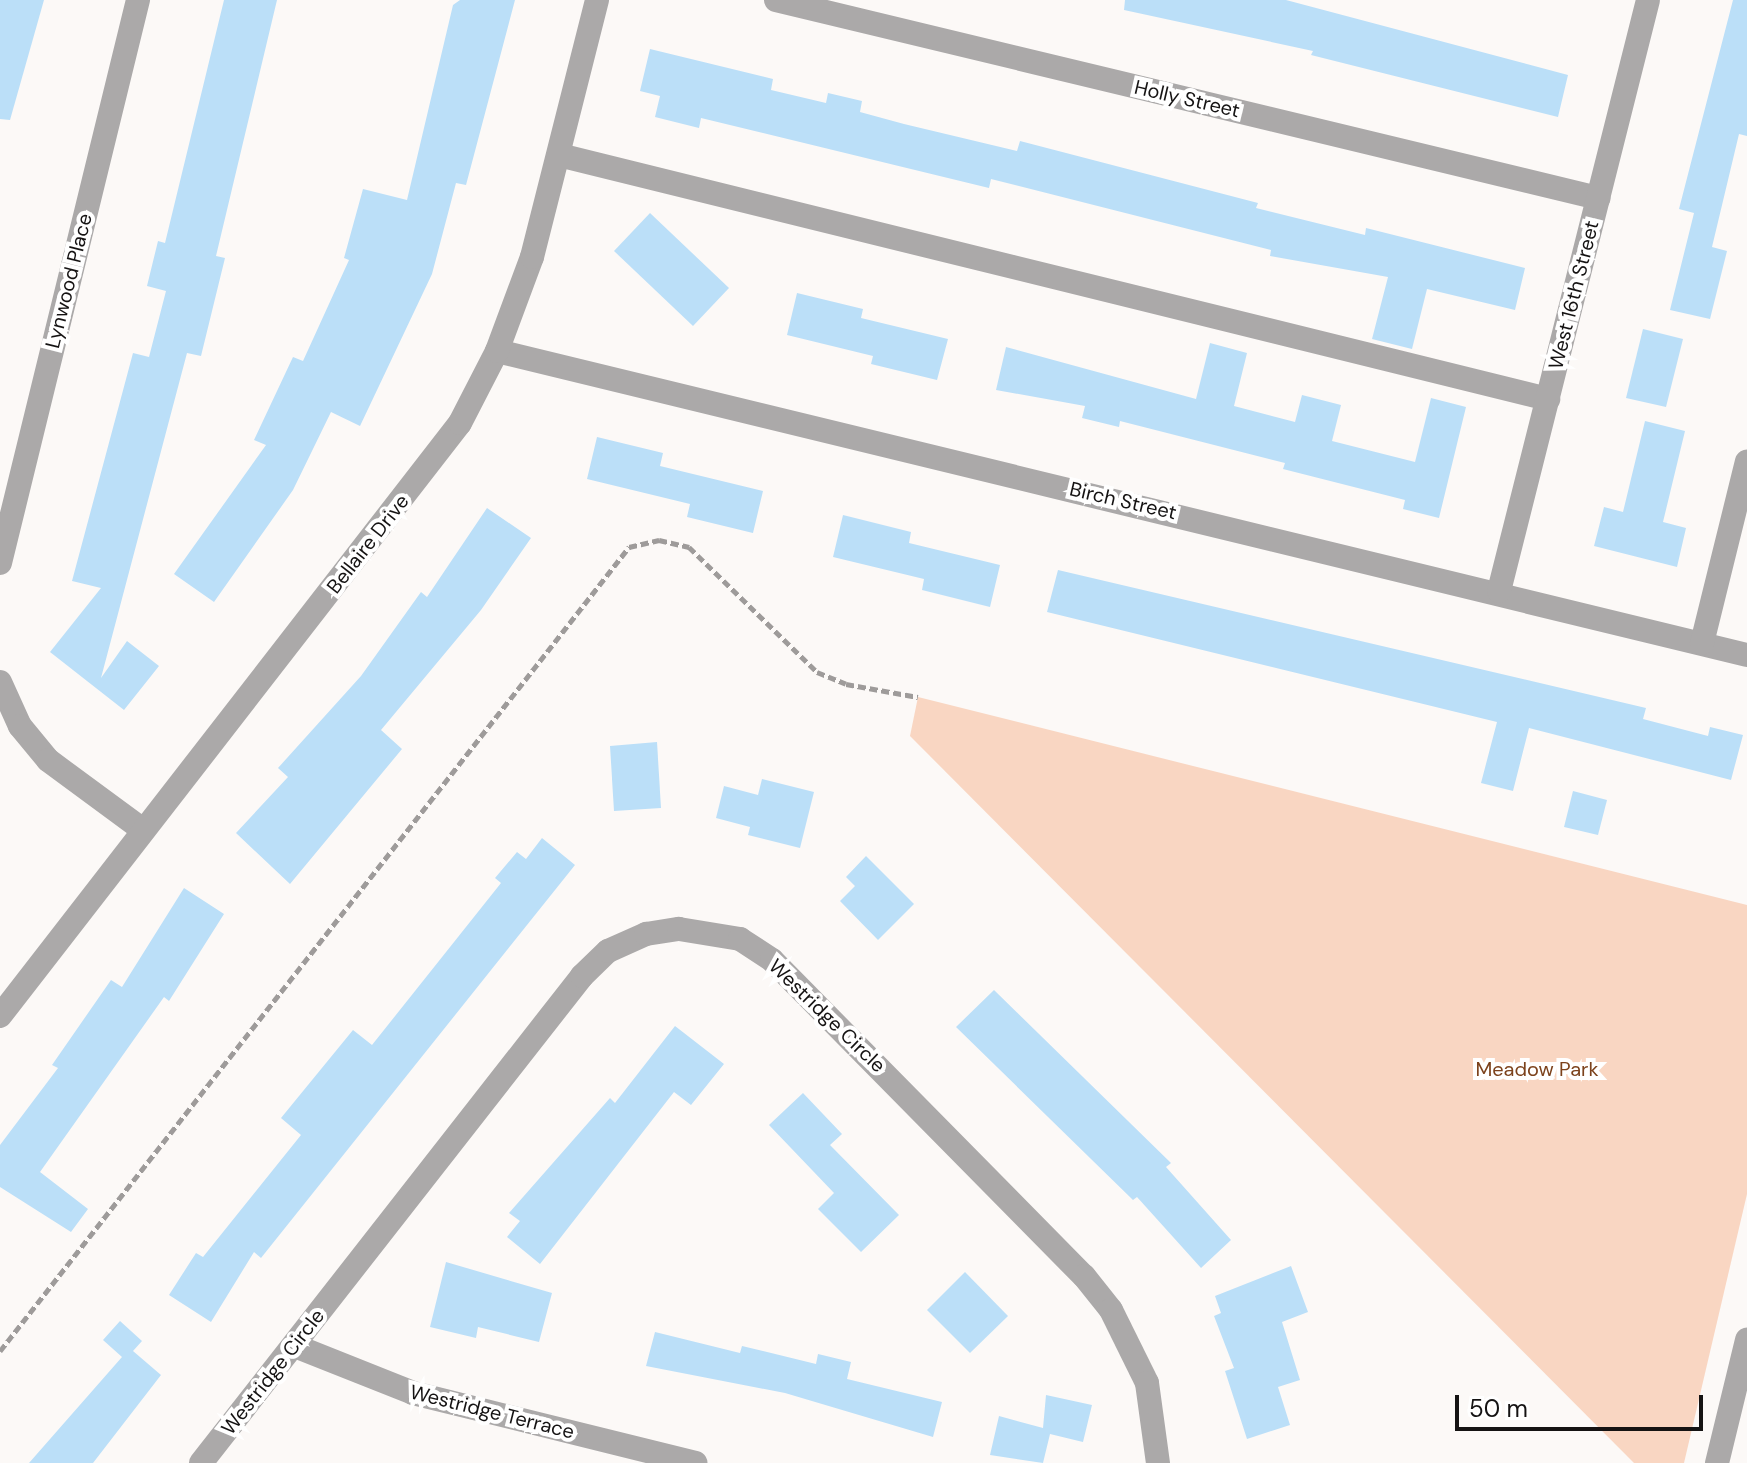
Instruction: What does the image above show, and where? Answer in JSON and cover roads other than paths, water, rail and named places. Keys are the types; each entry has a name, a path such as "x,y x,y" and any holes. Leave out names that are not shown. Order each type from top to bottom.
{"street":[{"name":"Lynwood Place","path":"0,563 138,0"},
{"name":"Bellaire Drive","path":"0,1016 429,467 497,351 559,155 597,0"},
{"name":"Holly Street","path":"776,0 1598,198"},
{"name":"West 16th Street","path":"1499,591 1598,198 1640,2"},
{"path":"559,155 1548,399"},
{"name":"Birch Street","path":"497,351 1499,591 1747,655"},
{"path":"1702,643 1747,461"},
{"path":"0,682 20,726 48,760 143,830"},
{"name":"Westridge Circle","path":"201,1463 591,968 608,951 646,934 709,929 740,939 772,960 1084,1276 1111,1310 1147,1383 1158,1463"},
{"path":"1717,1463 1747,1340"},
{"name":"Westridge Terrace","path":"295,1346 413,1393 695,1463"}],"park label":[{"name":"Meadow Park","path":"1537,1069"}]}
